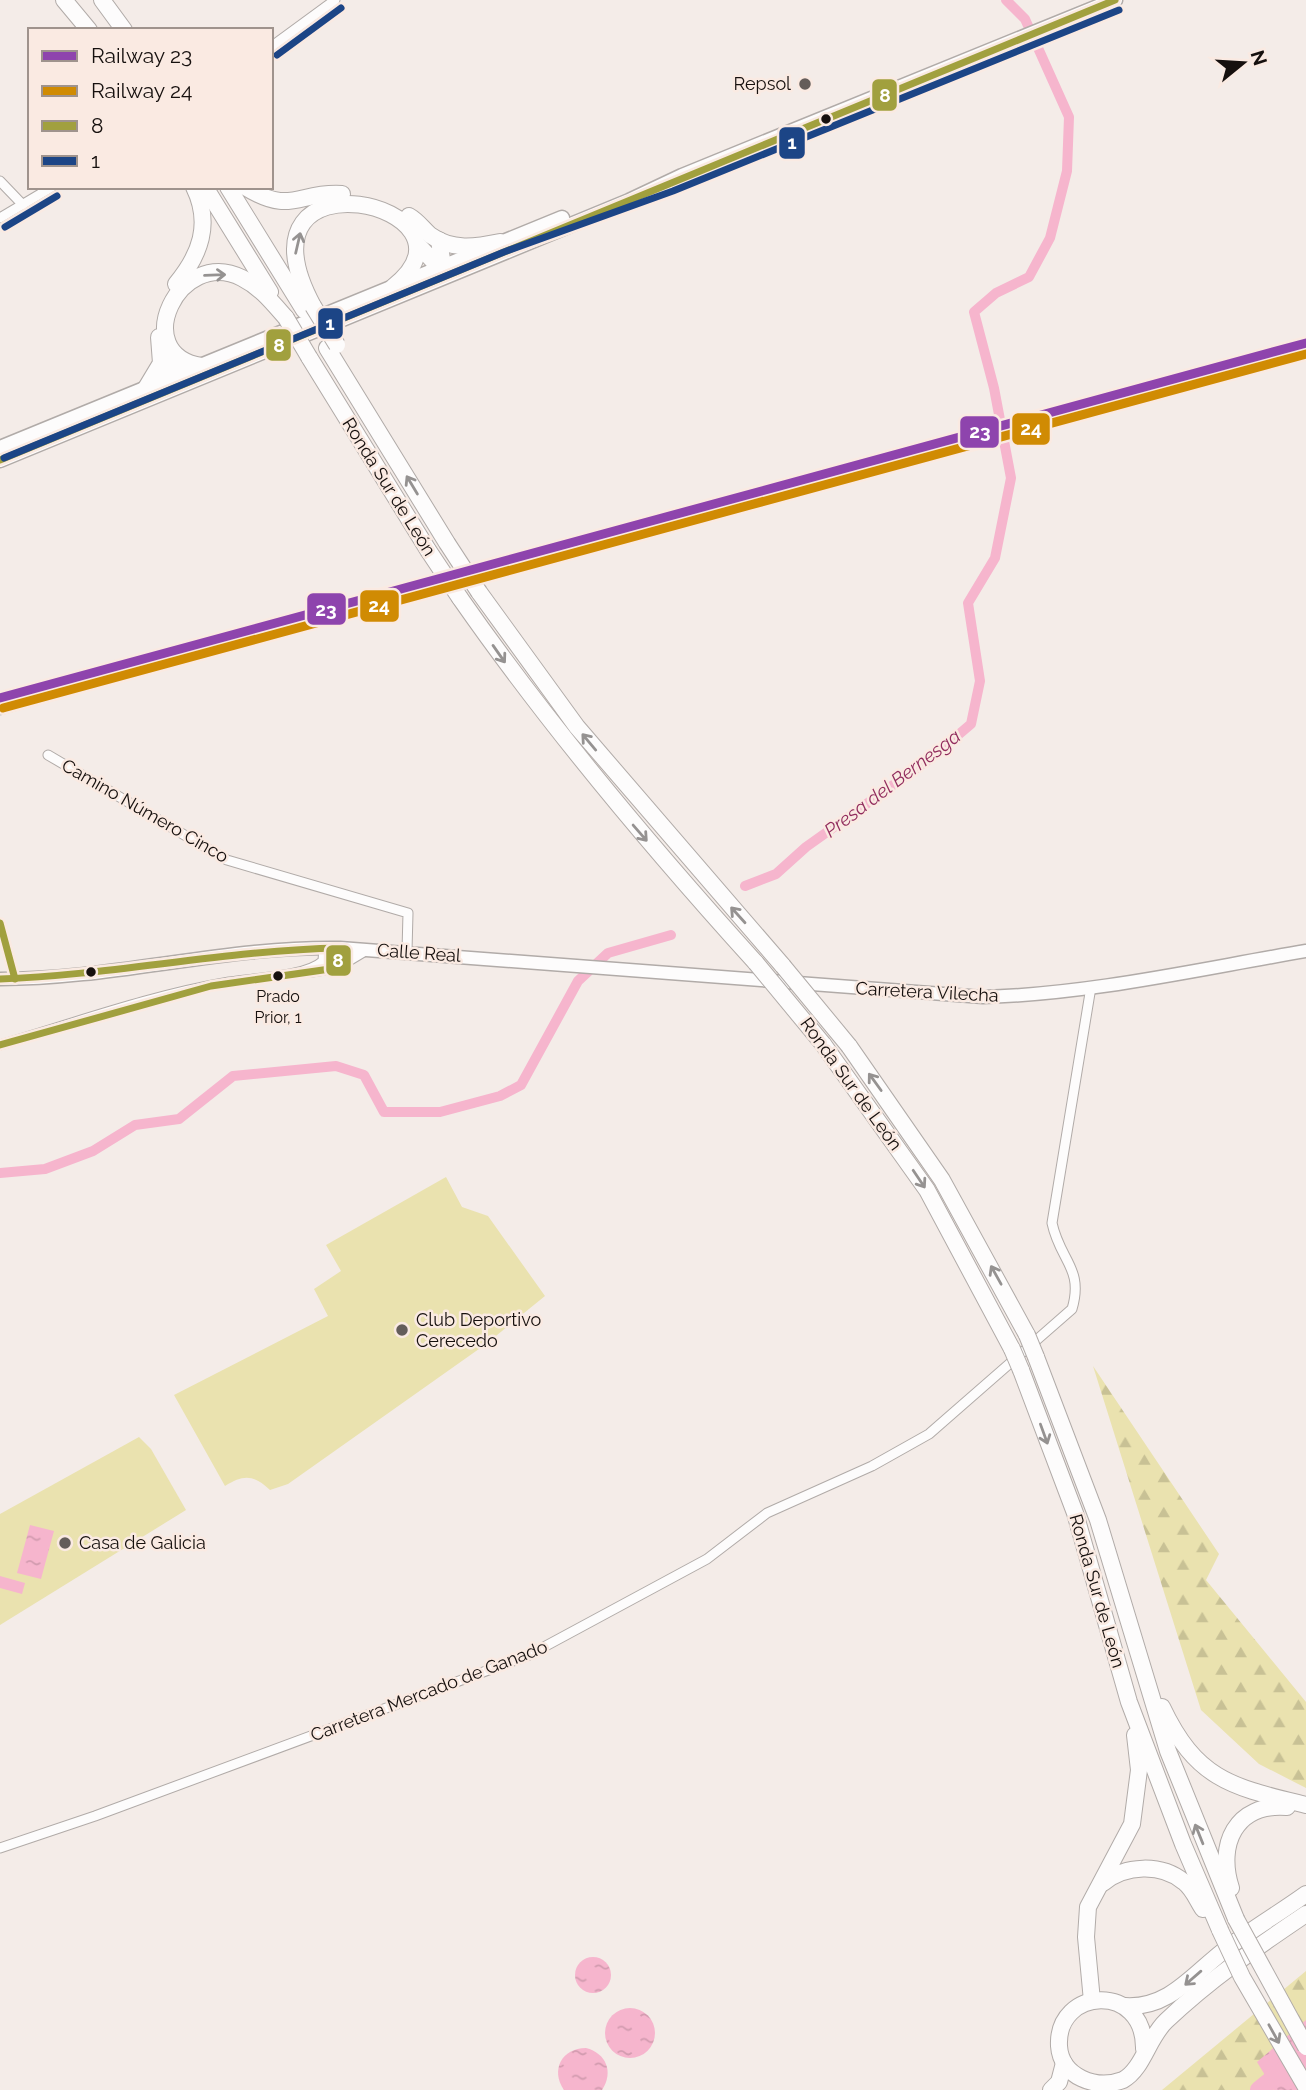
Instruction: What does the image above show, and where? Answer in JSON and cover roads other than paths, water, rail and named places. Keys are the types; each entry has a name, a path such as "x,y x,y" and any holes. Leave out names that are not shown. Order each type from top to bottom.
{"highway":[{"path":"64,0 87,28"},
{"path":"107,5 123,28"},
{"path":"172,377 159,317 165,299 200,250 202,211 195,189"},
{"name":"Ronda Sur de León","path":"206,189 460,598 571,750 823,1044 926,1190 987,1297 1021,1370 1075,1513 1129,1702 1220,1930 1242,1976 1306,2087"},
{"name":"Ronda Sur de León","path":"229,189 309,308 332,347 338,365 479,592 577,727 849,1046 942,1180 1027,1335 1098,1520 1168,1751 1258,1959 1306,2047"},
{"path":"248,189 264,199 282,204 337,194 366,197 414,219 439,240 474,248 500,242"},
{"path":"309,308 295,259 296,238 307,221 323,208 357,203 379,209 403,222 414,234 419,246 435,263 443,266 439,240"},
{"path":"393,288 409,275 416,262 419,246"},
{"path":"146,388 168,360 168,309 179,289 193,278 214,272 239,276 261,289 286,318"},
{"path":"168,360 201,366"},
{"path":"1098,1520 1119,1568 1160,1703 1186,1749 1220,1778 1249,1792 1306,1805"},
{"path":"1092,2001 1086,1920 1096,1889 1114,1863 1132,1824 1139,1770 1129,1702"},
{"path":"1239,1917 1224,1862 1226,1845 1234,1830 1247,1818 1262,1810 1282,1806 1306,1811"},
{"path":"1096,1889 1118,1873 1153,1868 1184,1882 1220,1930"},
{"path":"1091,1970 1102,1994 1117,2003 1141,2025 1144,2049 1141,2061 1125,2079 1096,2088 1080,2080 1064,2063 1059,2046 1065,2021 1072,2012 1092,2001 1117,2003 1146,2006 1169,1997 1224,1950 1306,1894"},
{"path":"1144,2049 1166,2021 1229,1967 1306,1914"},
{"path":"1051,2090 1059,2082 1064,2063"}],"main road":[{"path":"0,460 542,237 669,181 1115,0"},
{"path":"0,448 500,242 669,181"},
{"path":"443,266 457,266 512,244 542,237"},
{"path":"354,314 380,298 438,273 443,266"},
{"path":"34,446 55,432 158,388 172,377 187,376 278,340 310,332"}],"street":[{"path":"273,46 335,0"},
{"path":"0,181 23,205"},
{"path":"0,218 49,189"},
{"name":"Camino Número Cinco","path":"48,755 227,860 408,913 407,951"},
{"path":"300,971 319,964 326,954 324,947"},
{"name":"Calle Real","path":"0,979 82,976 262,951 324,947 546,962"},
{"path":"337,968 340,948"},
{"path":"0,1045 188,992 300,971 337,968 368,949"},
{"name":"Carretera Vilecha","path":"546,962 983,997 1025,996 1090,987 1306,951"},
{"name":"Carretera Mercado de Ganado","path":"0,1848 95,1816 529,1656 706,1559 767,1513 872,1466 929,1434 1072,1309 1078,1289 1075,1275 1055,1240 1052,1223 1075,1073 1091,1001 1090,987"}],"water":[{"path":"30,1525 54,1531 41,1579 17,1573"},
{"path":"0,1576 25,1583 22,1594 0,1588"},
{"path":"593,1957 605,1963 611,1975 605,1987 593,1993 581,1987 575,1975 581,1963"},
{"path":"630,2008 648,2015 655,2033 648,2051 630,2058 612,2051 605,2033 612,2015"},
{"path":"1306,2020 1306,2090 1274,2090 1257,2062"},
{"path":"586,2048 599,2054 606,2064 606,2083 602,2090 564,2090 558,2075 561,2062 570,2052"}],"waterway":[{"name":"Presa del Bernesga","path":"745,886 776,874 806,847 931,758 971,724 980,681 968,603 995,558 1011,478 994,388 974,312 996,293 1029,277 1050,238 1067,171 1069,117 1025,19 1006,0"},
{"name":"Presa del Bernesga","path":"0,1173 45,1169 93,1151 135,1125 179,1119 233,1076 336,1066 364,1075 384,1112 440,1112 500,1096 521,1085 578,981 608,953 671,935"},
{"path":"1259,2090 1287,2067"}],"railway":[{"path":"0,713 562,557 1306,357"}],"rail line":[{"name":"23","path":"0,698 1306,343"},
{"name":"24","path":"3,708 1306,354"}],"place":[{"name":"Repsol","path":"805,84"},
{"name":"Prado Prior, 1","path":"278,976"},
{"name":"Club Deportivo Cerecedo","path":"402,1330"},
{"name":"Casa de Galicia","path":"65,1543"}]}
